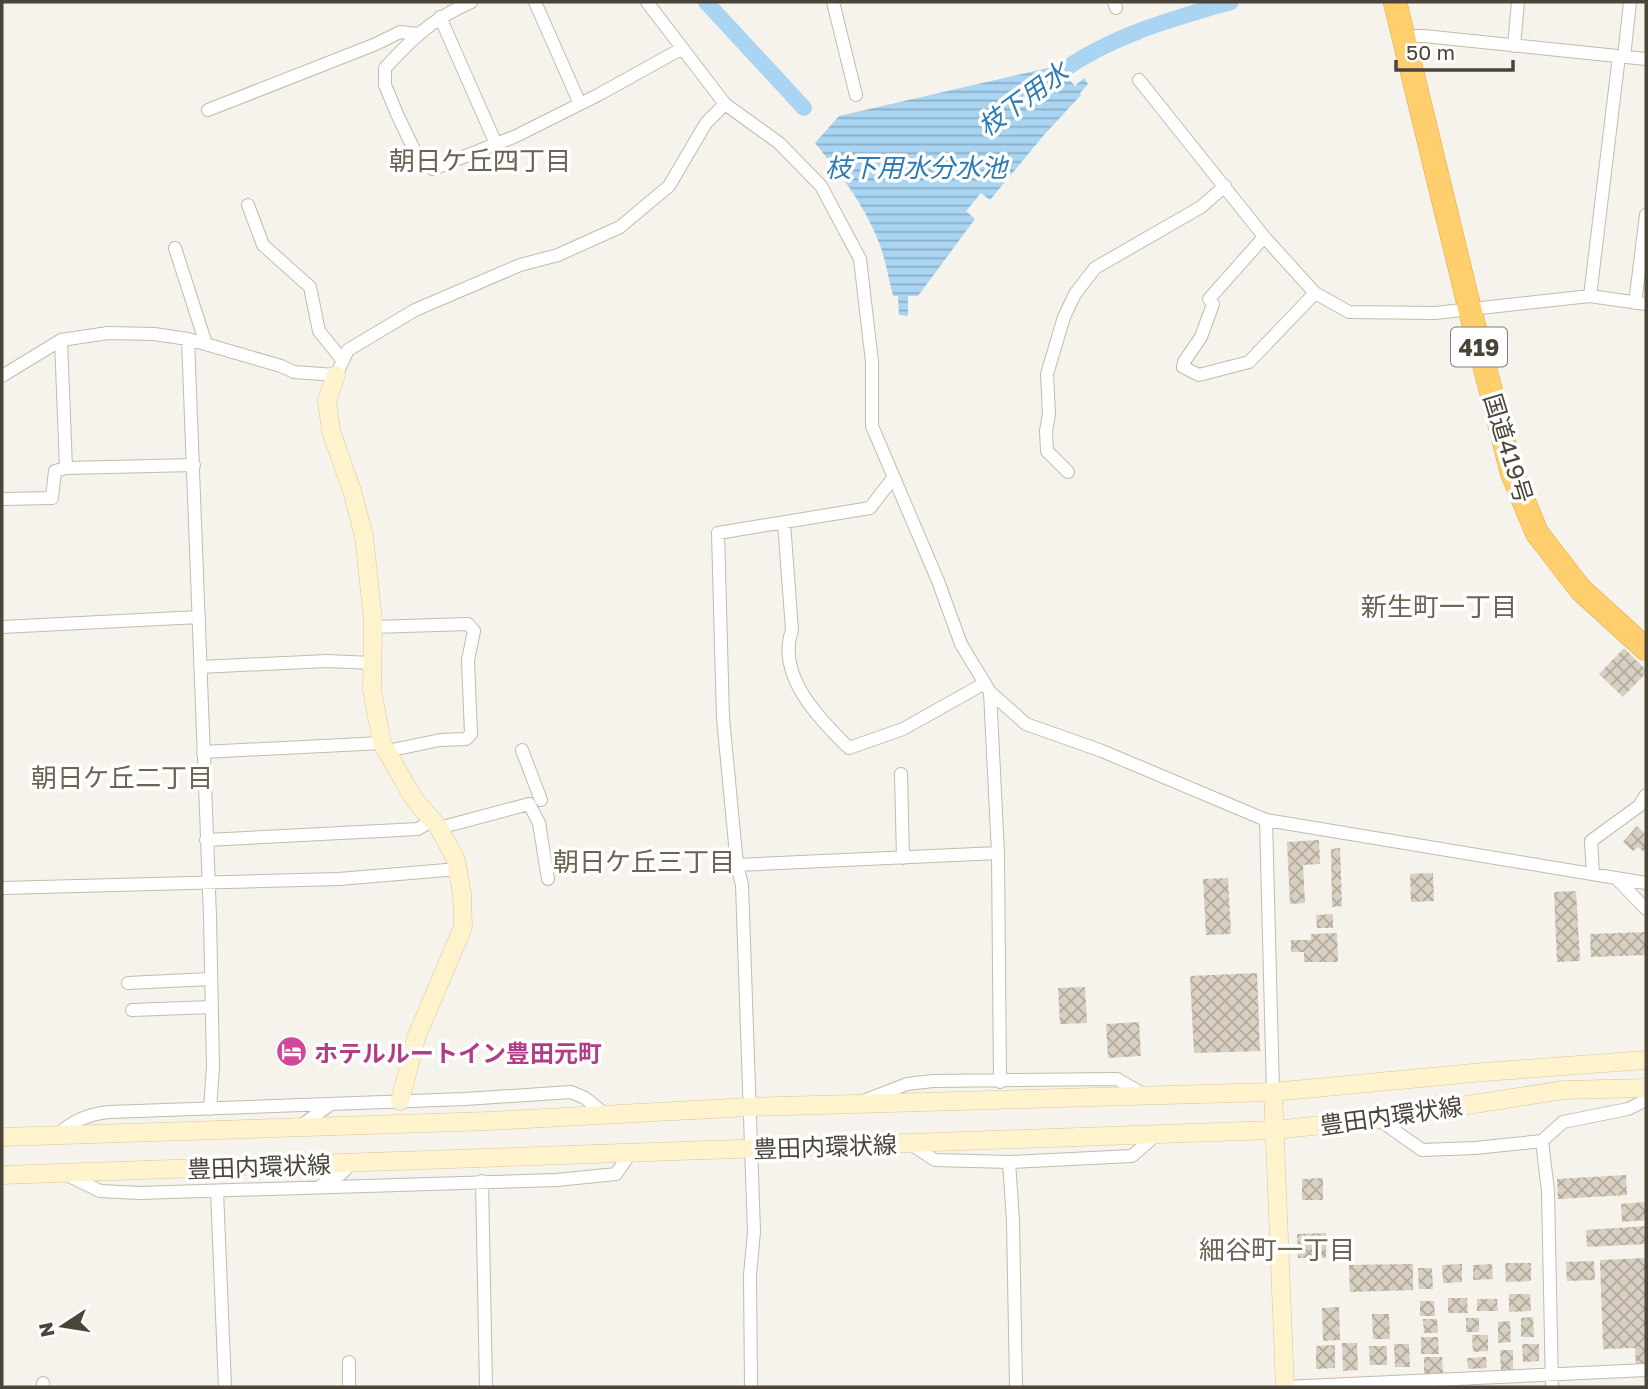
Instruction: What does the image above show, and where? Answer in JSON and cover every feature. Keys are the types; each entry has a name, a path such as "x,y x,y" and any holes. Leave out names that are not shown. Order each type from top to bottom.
{"highway":[{"name":"国道419号","path":"1395,2 1469,310 1512,473 1537,533 1581,590 1646,649"}],"street":[{"path":"471,2 440,16 417,34 385,68 386,85 419,160 433,169 516,136 681,48"},
{"path":"535,2 580,104"},
{"path":"647,2 725,104 779,143 821,186 860,259 872,362 872,426 938,582 961,644 987,687 1026,724 1102,751 1266,820 1646,883"},
{"path":"833,2 856,95"},
{"path":"1514,46 1518,2"},
{"path":"1590,296 1630,2"},
{"path":"440,16 496,144"},
{"path":"208,110 400,32 417,34"},
{"path":"1403,36 1646,59"},
{"path":"1139,80 1264,237 1315,293 1349,312 1435,313 1590,296 1641,304 1646,215"},
{"path":"400,1101 416,1038 463,927 462,894 456,860 435,825 414,799 385,747 372,690 373,627 364,536 331,431 327,401 348,350 415,310 520,265 558,256 620,227 670,186 706,123 725,104"},
{"path":"1069,472 1047,451 1047,374 1064,317 1075,295 1096,268 1201,207 1225,187"},
{"path":"248,205 263,245 310,287 319,331 339,368"},
{"path":"1264,237 1209,299 1213,304 1201,337 1184,362 1183,368 1199,375 1249,362 1315,293"},
{"path":"175,248 206,344"},
{"path":"2,376 61,340 108,333 154,334 188,339 294,372 339,368"},
{"path":"188,339 208,884 213,1068 210,1109"},
{"path":"61,340 66,468"},
{"path":"2,499 52,498 55,471 66,468 194,465"},
{"path":"751,1387 753,1342 750,1275 754,1231 742,885 737,865 723,718 718,533 870,508 893,478"},
{"path":"783,523 792,630 787,643 792,676 822,722 849,748 903,729 987,687"},
{"path":"2,627 199,617"},
{"path":"203,752 385,747 466,739 471,734 468,660 474,631 467,624 373,627"},
{"path":"200,667 327,661 372,663"},
{"path":"987,687 998,853 1000,1082"},
{"path":"522,750 540,800 539,823 548,879"},
{"path":"901,774 903,858"},
{"path":"1593,874 1591,841 1639,806 1646,795"},
{"path":"206,840 418,829 540,800"},
{"path":"1266,820 1284,1387 1646,1370"},
{"path":"737,865 998,853"},
{"path":"2,888 339,879 457,869"},
{"path":"1616,878 1646,909"},
{"path":"128,983 210,979"},
{"path":"132,1010 211,1007"},
{"name":"豊田内環状線","path":"2,1137 489,1122 749,1107 1273,1092 1646,1060"},
{"path":"854,1105 907,1084 933,1082 1117,1079 1149,1097"},
{"name":"豊田内環状線","path":"2,1175 1275,1130 1378,1119 1564,1090 1646,1088"},
{"path":"59,1134 69,1124 91,1114 571,1092 584,1098 606,1115"},
{"path":"1378,1119 1422,1150 1475,1148 1542,1141 1563,1122 1628,1109 1646,1100"},
{"path":"299,1127 331,1104"},
{"path":"909,1143 935,1160 1009,1162 1132,1156 1156,1135"},
{"path":"1542,1141 1548,1191 1552,1387"},
{"path":"65,1174 100,1191 139,1193 557,1180 616,1174 632,1151"},
{"path":"383,1161 405,1179 421,1183"},
{"path":"1009,1162 1013,1221 1016,1387"},
{"path":"320,1187 341,1174 352,1163"},
{"path":"482,1181 486,1387"},
{"path":"217,1191 225,1387"},
{"path":"349,1362 349,1387"}],"water":[{"name":"枝下用水分水池","path":"1075,54 1083,64 1067,77 1075,86 1084,78 1088,84 1081,95 990,200 981,193 966,211 975,219 918,296 908,296 908,316 899,315 898,296 893,296 875,233 844,180 815,143 839,116 1056,66 1058,68"}],"building":[{"path":"1624,648 1646,673 1623,697 1599,674"},
{"path":"1637,826 1646,835 1644,852 1638,847 1633,851 1623,842"},
{"path":"1319,840 1320,864 1303,865 1305,903 1290,904 1287,842"},
{"path":"1340,848 1342,906 1332,907 1331,849"},
{"path":"1433,873 1434,901 1411,902 1410,874"},
{"path":"1228,878 1231,934 1206,935 1203,879"},
{"path":"1576,891 1580,961 1557,962 1554,892"},
{"path":"1333,914 1333,928 1317,928 1316,915"},
{"path":"1646,932 1646,955 1591,957 1590,934"},
{"path":"1337,933 1338,962 1304,962 1304,952 1291,952 1291,940 1311,940 1311,934"},
{"path":"1257,973 1260,1051 1194,1053 1190,976"},
{"path":"1085,987 1087,1023 1060,1024 1058,988"},
{"path":"1139,1022 1141,1056 1108,1058 1106,1024"},
{"path":"1626,1175 1627,1195 1558,1199 1557,1179"},
{"path":"1323,1178 1323,1200 1302,1200 1302,1179"},
{"path":"1646,1202 1646,1220 1622,1222 1621,1204"},
{"path":"1646,1226 1646,1244 1587,1247 1586,1230"},
{"path":"1326,1233 1326,1258 1298,1258 1297,1234"},
{"path":"1646,1258 1646,1365 1636,1365 1635,1348 1603,1349 1600,1260"},
{"path":"1594,1261 1595,1280 1567,1281 1566,1262"},
{"path":"1505,1263 1531,1263 1531,1281 1506,1282"},
{"path":"1413,1264 1413,1290 1350,1292 1349,1265"},
{"path":"1462,1264 1462,1282 1443,1283 1442,1265"},
{"path":"1492,1264 1493,1279 1473,1280 1473,1265"},
{"path":"1418,1268 1432,1268 1433,1289 1419,1289"},
{"path":"1509,1294 1530,1294 1531,1311 1509,1312"},
{"path":"1448,1298 1467,1298 1468,1313 1448,1313"},
{"path":"1477,1299 1497,1299 1498,1311 1477,1311"},
{"path":"1420,1301 1434,1301 1435,1316 1420,1316"},
{"path":"1339,1307 1340,1340 1323,1341 1322,1308"},
{"path":"1372,1314 1389,1314 1390,1339 1373,1339"},
{"path":"1533,1317 1534,1337 1521,1337 1521,1318"},
{"path":"1466,1318 1479,1318 1479,1332 1466,1332"},
{"path":"1423,1319 1437,1319 1438,1333 1424,1333"},
{"path":"1510,1321 1511,1342 1498,1343 1498,1322"},
{"path":"1472,1335 1488,1335 1488,1351 1473,1352"},
{"path":"1421,1337 1438,1337 1439,1354 1421,1354"},
{"path":"1342,1343 1357,1343 1358,1370 1343,1371"},
{"path":"1394,1344 1409,1344 1410,1367 1395,1367"},
{"path":"1522,1344 1539,1344 1539,1361 1523,1362"},
{"path":"1335,1345 1335,1368 1316,1369 1316,1346"},
{"path":"1369,1346 1387,1346 1387,1365 1370,1365"},
{"path":"1500,1350 1513,1350 1513,1370 1501,1370"},
{"path":"1424,1357 1442,1357 1443,1373 1424,1374"},
{"path":"1486,1357 1487,1368 1468,1369 1467,1358"}],"waterway":[{"name":"枝下用水","path":"706,2 804,108"},
{"name":"枝下用水","path":"1062,71 1081,58 1122,38 1231,2"}],"place":[{"name":"ホテルルートイン豊田元町","path":"291,1052"}],"district":[{"name":"朝日ケ丘四丁目","path":"480,160"},
{"name":"新生町一丁目","path":"1439,606"},
{"name":"朝日ケ丘二丁目","path":"122,777"},
{"name":"朝日ケ丘三丁目","path":"644,861"},
{"name":"細谷町一丁目","path":"1277,1249"}]}
